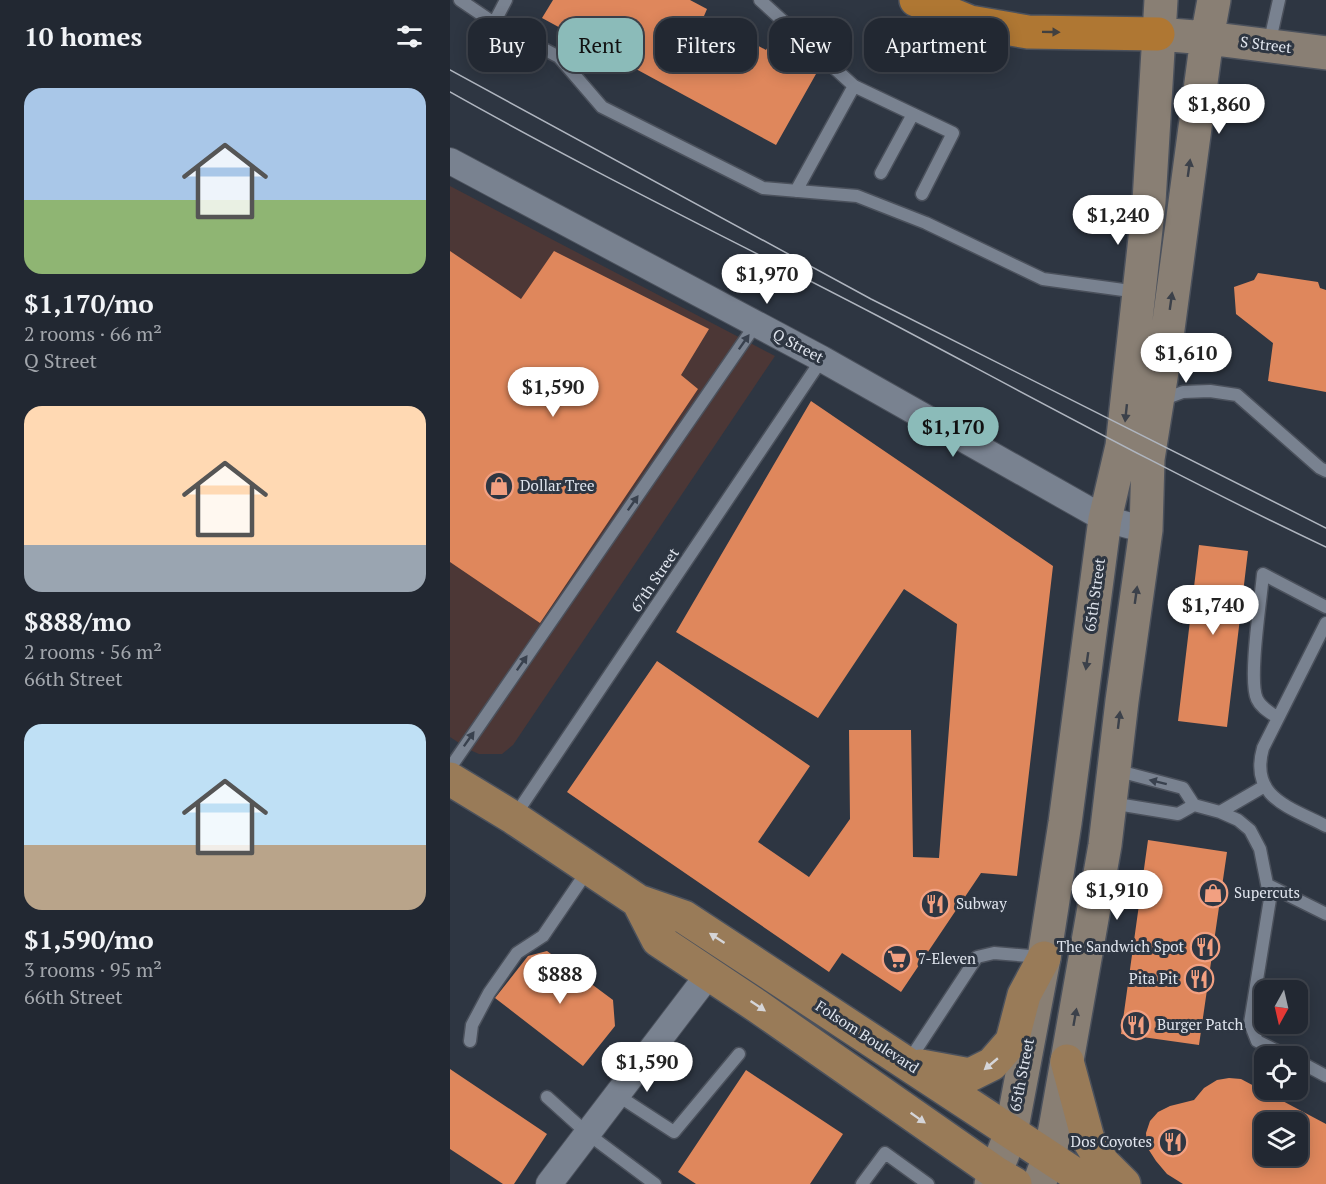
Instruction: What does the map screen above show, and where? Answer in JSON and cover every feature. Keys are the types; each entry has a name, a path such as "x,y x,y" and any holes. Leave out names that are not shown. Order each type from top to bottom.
{"highway":[{"path":"916,0 970,22 1028,32 1158,34"}],"main road":[{"name":"65th Street","path":"1001,1180 1044,958 1068,801 1106,519 1122,446 1149,202 1161,0"},
{"path":"1044,1170 1067,1061 1105,845 1146,530 1148,459 1214,0"},
{"name":"S Street","path":"1158,34 1326,53"},
{"name":"Folsom Boulevard","path":"450,779 514,818 638,901 684,917 908,1063 1011,1133 1044,1170 1090,1184"},
{"path":"638,901 658,940 1001,1180"},
{"path":"908,1063 970,1075 992,1064 1012,1041 1024,995 1044,958"},
{"path":"1067,1061 1088,1138 1103,1163 1124,1184"}],"street":[{"name":"Q Street","path":"450,160 822,359 1106,519 1146,530"},
{"path":"549,1184 709,974"}],"lane":[{"path":"459,0 486,18"},
{"path":"497,18 506,0"},
{"path":"760,0 854,86 953,133 922,194"},
{"path":"1269,45 1279,0"},
{"path":"546,50 560,57 602,107 764,188 857,196 926,223 1043,279 1139,292"},
{"path":"796,191 854,86"},
{"path":"880,173 913,114"},
{"path":"450,768 756,324"},
{"name":"67th Street","path":"514,818 822,359"},
{"path":"1157,402 1184,392 1210,391 1237,395 1276,431 1326,471"},
{"path":"1278,718 1264,708 1257,699 1253,681 1263,574 1326,608"},
{"path":"1326,623 1259,760 1263,787 1278,801 1326,826"},
{"path":"1113,770 1183,788 1194,805 1238,820 1250,830 1260,849 1270,899 1250,1023 1257,1041 1267,1046"},
{"path":"1220,812 1263,787"},
{"path":"1109,802 1178,814 1194,805"},
{"path":"470,1041 472,1025 489,993 517,953 543,936 588,869"},
{"path":"1268,885 1326,914"},
{"path":"908,1063 977,957 994,953 1044,958"},
{"path":"617,1095 674,1132 739,1054"},
{"path":"1308,1066 1326,1076"},
{"path":"547,1096 588,1134 655,1184"},
{"path":"862,1184 885,1153 928,1184"}],"shaded area":[{"path":"450,186 775,356 513,745 502,754 479,754 450,737"}],"building":[{"path":"553,0 690,0 707,9 704,16 708,18 655,18 655,72 757,72 757,45 766,50 769,45 769,72 812,72 816,74 776,145 641,72 643,18 558,18 558,27 546,18 542,18"},
{"path":"450,251 521,299 554,251 709,329 681,375 698,389 540,623 450,562"},
{"path":"1258,273 1318,282 1320,288 1326,290 1326,392 1268,381 1273,343 1236,314 1234,287 1254,280"},
{"path":"811,401 1053,566 1017,876 981,873 901,992 842,953 829,972 567,792 657,661 810,766 758,842 809,877 850,819 849,730 911,730 913,857 939,858 957,624 904,589 818,718 676,632"},
{"path":"1199,545 1248,551 1227,727 1178,721"},
{"path":"1148,840 1227,852 1199,1045 1121,1034"},
{"path":"547,951 613,1000 615,1026 583,1066 495,998 528,956"},
{"path":"450,1069 547,1134 514,1184 503,1184 450,1149"},
{"path":"746,1070 843,1134 810,1184 696,1184 678,1172"},
{"path":"1241,1079 1254,1086 1254,1100 1281,1100 1303,1112 1254,1112 1254,1166 1308,1166 1308,1114 1326,1124 1326,1184 1183,1184 1167,1174 1147,1147 1146,1133 1150,1121 1158,1112 1170,1106 1194,1100 1204,1088 1217,1080"}],"tram line":[{"path":"450,70 871,299 1326,528"},
{"path":"450,92 609,178 876,315 1156,463 1326,547"}],"place":[{"name":"Dollar Tree","path":"499,486"},
{"name":"Supercuts","path":"1213,893"},
{"name":"Subway","path":"935,904"},
{"name":"The Sandwich Spot","path":"1205,947"},
{"name":"7-Eleven","path":"897,959"},
{"name":"Pita Pit","path":"1199,979"},
{"name":"Burger Patch","path":"1136,1025"},
{"name":"Dos Coyotes","path":"1173,1142"}]}
